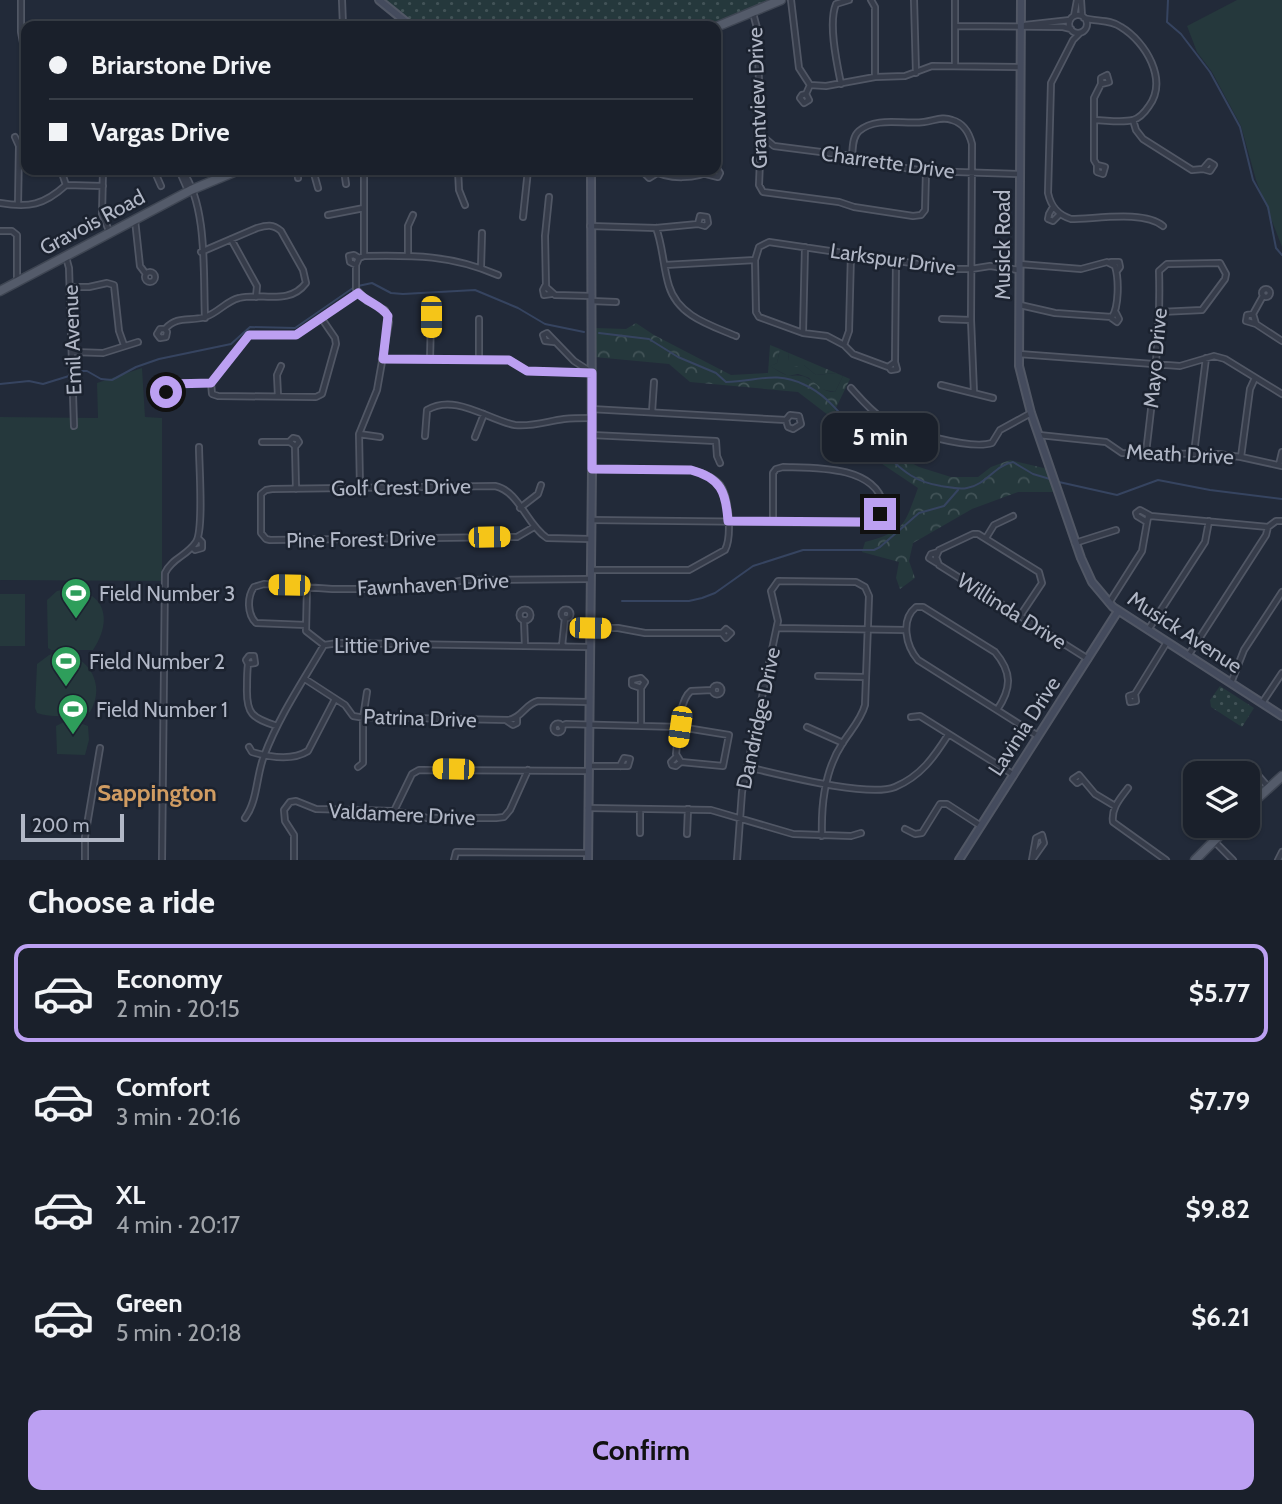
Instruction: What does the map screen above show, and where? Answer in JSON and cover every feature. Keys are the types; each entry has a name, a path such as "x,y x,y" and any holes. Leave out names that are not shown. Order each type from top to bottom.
{"main road":[{"path":"721,25 781,0"},
{"name":"Gravois Road","path":"0,291 191,190 227,175"},
{"path":"1260,797 1282,776"},
{"path":"1269,789 1282,784"},
{"path":"1195,860 1217,838"}],"street":[{"path":"21,0 21,21"},
{"path":"342,0 343,21"},
{"path":"379,0 405,21"},
{"path":"791,0 799,68 810,85"},
{"path":"841,84 836,60 834,12 836,4 849,0"},
{"path":"872,0 875,7 875,78"},
{"path":"914,0 916,73"},
{"path":"955,0 955,66"},
{"name":"Musick Road","path":"1021,0 1019,354 1021,379 1055,484"},
{"path":"1079,0 1086,26"},
{"path":"1073,40 1072,18 1079,0"},
{"name":"Grantview Drive","path":"752,12 757,29 761,135 759,185 765,194 839,202 854,207 914,216 921,215 925,210 926,171"},
{"path":"955,26 1021,26 1083,17 1094,21 1107,21 1121,27 1151,60 1157,74 1157,85 1150,105 1142,115 1133,120 1094,120"},
{"path":"1094,21 1073,40 1051,83 1048,193 1053,207 1071,219 1144,217 1158,221 1163,226"},
{"path":"1021,26 1063,27 1080,33"},
{"path":"810,85 841,84 916,73 932,66 1020,67"},
{"path":"1097,165 1094,150 1094,98 1101,84"},
{"path":"806,94 810,85"},
{"path":"852,156 854,137 860,130 874,125 947,118 965,127 972,144 971,320 974,393"},
{"path":"1133,120 1143,139 1192,170 1203,169"},
{"name":"Charrette Drive","path":"761,135 774,146 852,156 884,165 926,171 1019,174"},
{"path":"15,137 19,146 18,205"},
{"path":"63,175 66,185"},
{"path":"103,175 102,214 110,233"},
{"path":"156,175 161,186"},
{"path":"182,175 198,205 205,318"},
{"path":"314,175 318,188"},
{"path":"345,175 346,184"},
{"path":"360,488 359,433 377,390 388,316 385,310 374,306 357,291 356,265 362,257 364,175"},
{"path":"458,175 459,190 465,205"},
{"path":"523,217 527,175"},
{"path":"454,860 456,852 576,853 588,856 592,469 591,175"},
{"path":"672,175 692,175"},
{"path":"0,203 36,205 52,197 66,185 103,186"},
{"path":"549,197 545,236 545,286 551,294 616,302"},
{"path":"1053,207 1048,219 1053,221 1060,214"},
{"path":"328,215 364,208"},
{"path":"408,255 408,226 413,215"},
{"path":"135,219 140,267 146,274"},
{"path":"590,226 656,228 698,224"},
{"path":"165,329 171,322 179,319 205,318 241,297 287,296 306,283 303,270 281,231 275,226 266,225 201,252"},
{"path":"656,228 669,286 682,309 698,320 737,336"},
{"path":"0,231 12,230 17,235 17,282"},
{"path":"481,267 482,233"},
{"path":"231,239 257,286 257,297"},
{"name":"Larkspur Drive","path":"803,333 759,317 756,312 755,260 758,249 768,242 952,269 990,265 1081,269 1114,266 1115,312 1110,317 1055,313 1019,305"},
{"path":"805,247 803,333 827,336 844,345 853,354 892,365 896,259"},
{"path":"844,345 849,331 850,253"},
{"name":"Emil Avenue","path":"65,256 68,261 70,288 74,426"},
{"path":"356,265 350,262 349,256 441,257 481,267 498,275"},
{"path":"665,265 755,260"},
{"name":"Mayo Drive","path":"1146,453 1160,312 1159,271 1164,264 1220,263 1226,274 1225,279 1202,310 1160,312"},
{"path":"70,288 107,283 114,285 119,331 124,345"},
{"path":"322,319 336,344 322,394 316,397 215,395 211,391 211,383 249,335 296,335 322,319 357,291"},
{"path":"1256,324 1253,314 1263,296"},
{"path":"1253,314 1247,315 1246,321 1256,324 1282,341"},
{"path":"430,360 431,317"},
{"path":"479,319 479,360"},
{"path":"942,319 971,320"},
{"path":"73,352 103,353 138,342"},
{"path":"554,342 592,373"},
{"path":"1019,354 1156,366 1180,366 1214,356 1226,359 1282,394"},
{"path":"1194,453 1206,358"},
{"path":"383,359 509,360 527,371 592,373"},
{"path":"278,396 277,375 281,366"},
{"path":"1241,457 1250,389 1255,378"},
{"path":"652,412 654,382"},
{"path":"171,384 211,383"},
{"path":"941,386 993,398"},
{"path":"851,388 871,410 895,425 971,444 992,443 1000,430 1031,413"},
{"path":"425,436 425,414 435,406 464,406 517,425 591,418"},
{"path":"591,409 786,419"},
{"path":"475,437 484,414"},
{"path":"359,433 380,437"},
{"path":"591,435 716,441 720,463"},
{"name":"Meath Drive","path":"1039,435 1107,442 1122,453 1194,453 1241,457 1280,466"},
{"path":"262,442 289,442 295,447 296,489"},
{"path":"162,860 165,573 172,561 192,547 198,538 199,447"},
{"path":"1280,466 1282,452"},
{"path":"590,520 773,522 869,522 877,517 882,503 878,491 853,474 838,470 783,467 776,469 773,474 773,522"},
{"path":"590,570 689,570 725,550 728,521 726,500 720,485 700,472 592,469"},
{"name":"Musick Avenue","path":"1055,484 1090,577 1109,603 1148,631 1282,716"},
{"path":"520,508 538,494 541,485"},
{"name":"Golf Crest Drive","path":"270,540 261,534 261,494 272,489 495,486 505,489 534,527"},
{"path":"1013,516 994,525 986,538 1039,572 1042,583 1020,616"},
{"path":"1109,603 1142,551 1149,518 1268,527"},
{"path":"1148,631 1205,542 1209,521"},
{"path":"1188,656 1266,535 1268,527 1276,521 1282,521"},
{"path":"534,527 543,536 552,539 590,539"},
{"name":"Pine Forest Drive","path":"270,540 517,537 534,527"},
{"path":"1075,543 1116,530"},
{"name":"Willinda Drive","path":"986,538 972,534 937,557 1020,616 1088,659"},
{"name":"Fawnhaven Drive","path":"306,625 259,624 252,621 250,592 257,585 332,589 416,589 465,580 590,579"},
{"name":"Dandridge Drive","path":"737,860 747,767 777,628 778,613 771,591 778,581 856,582 864,587 869,596 868,629"},
{"path":"307,586 306,625 309,635 324,645"},
{"path":"1231,683 1244,650 1282,592"},
{"path":"997,710 1009,685 1009,673 1004,662 995,652 923,607 916,607 909,612 906,630 910,650 918,660 1038,736"},
{"name":"Lavinia Drive","path":"959,860 1118,611"},
{"path":"562,646 565,618"},
{"path":"524,620 525,646"},
{"path":"590,628 618,628 645,633 722,633"},
{"path":"777,628 906,630"},
{"path":"822,836 821,817 835,757 863,713 868,629"},
{"path":"1135,694 1167,642"},
{"name":"Littie Drive","path":"245,818 251,809 264,756 277,726 324,645 340,643 590,647"},
{"path":"248,664 247,706 251,714 260,720 277,726"},
{"path":"1262,704 1282,673"},
{"path":"817,676 866,677"},
{"name":"Patrina Drive","path":"305,678 345,705 353,716 363,718 506,720 517,718 531,703 538,701 589,702"},
{"path":"641,688 641,726"},
{"path":"561,726 680,727 729,735 723,766 681,762 676,766 671,762 677,756 680,727 683,699 696,690 712,690"},
{"path":"358,767 363,762 363,718 367,692"},
{"path":"249,747 252,752 264,756 294,757 308,751 335,699"},
{"path":"911,717 920,716 1014,775"},
{"path":"807,727 831,735 843,743"},
{"path":"747,767 846,787 895,787 922,770 948,735"},
{"path":"85,860 85,837 100,748"},
{"path":"677,756 681,762"},
{"path":"394,811 412,774 419,770 528,770 620,765"},
{"name":"Valdamere Drive","path":"293,860 294,835 284,816 284,810 290,802 296,801 316,809 394,811 427,818 504,817 510,810 528,770"},
{"path":"1260,778 1269,789"},
{"path":"1082,780 1095,794 1115,806"},
{"path":"1128,788 1115,806 1112,818 1115,825 1166,860"},
{"path":"905,829 915,834 922,833 940,804 947,804 981,826"},
{"path":"589,808 711,810 793,834 852,836 861,833"},
{"path":"640,809 640,833"},
{"path":"687,834 688,809"},
{"path":"1042,835 1044,843 1032,860 1035,838 1042,835"},
{"path":"1214,841 1233,860"},
{"path":"1278,860 1282,852"},
{"path":"570,860 576,853"}],"green space":[{"path":"381,0 770,0 719,21 408,21"},
{"path":"1237,0 1282,0 1282,247 1256,180 1241,126 1212,72 1197,52 1187,26"},
{"path":"636,323 731,375 768,373 770,345 780,349 777,363 770,366 786,375 803,376 831,392 835,392 843,376 850,379 835,410 868,439 919,467 951,477 978,477 991,467 1010,460 1048,469 1055,492 1018,492 972,509 913,543 909,561 915,578 900,589 896,578 899,562 862,552 865,542 888,534 901,525 918,488 860,449 826,447 828,415 798,392 690,382 669,364 594,357 595,328 626,329"},
{"path":"780,349 789,353 788,361 804,365 816,375 836,373 843,376 835,392 819,389 809,378 798,374 788,376 769,366 777,363"},
{"path":"789,353 836,373 816,375 804,365 790,366"},
{"path":"142,368 145,417 162,418 162,581 0,580 0,417 98,418 97,383"},
{"name":"Field Number 3","path":"66,589 90,595 102,609 103,628 93,650 48,648 47,600 57,591"},
{"path":"0,594 25,594 25,646 0,646"},
{"name":"Field Number 2","path":"60,652 80,660 92,674 96,692 90,712 63,716 37,713 37,664 49,655"},
{"path":"1220,686 1254,708 1242,727 1211,707 1210,700"},
{"name":"Field Number 1","path":"64,722 77,722 88,726 89,740 85,755 57,754 56,726"}],"waterway":[{"path":"1168,0 1167,22 1181,34 1210,72 1240,127 1253,180 1268,207 1276,248 1282,255"},
{"path":"358,286 372,283 391,293 403,294 475,290 518,308 545,324 584,332"},
{"path":"78,371 87,371 101,379 112,380 159,359 231,344 250,327 295,328 353,288"},
{"path":"599,333 649,339 678,357 716,373 726,382 775,377 805,385 827,399 859,433 899,467 930,484 967,488 1013,462 1033,474 1050,479"},
{"path":"0,384 29,381 43,384 69,376"},
{"path":"1059,482 1117,495 1158,480 1282,499"},
{"path":"622,601 689,601 702,598 715,593 753,566 803,550 874,550 919,513 944,506 958,490"}],"place":[{"name":"Field Number 3","path":"76,620"},
{"name":"Field Number 2","path":"66,688"},
{"name":"Field Number 1","path":"73,736"}],"district":[{"name":"Sappington","path":"157,792"}],"route":[{"path":"166,392 172,389 171,384 211,383 249,335 296,335 358,293 374,306 385,310 388,316 383,359 509,360 527,371 592,373 592,469 700,472 720,485 726,500 728,521 869,522 880,514"}]}
